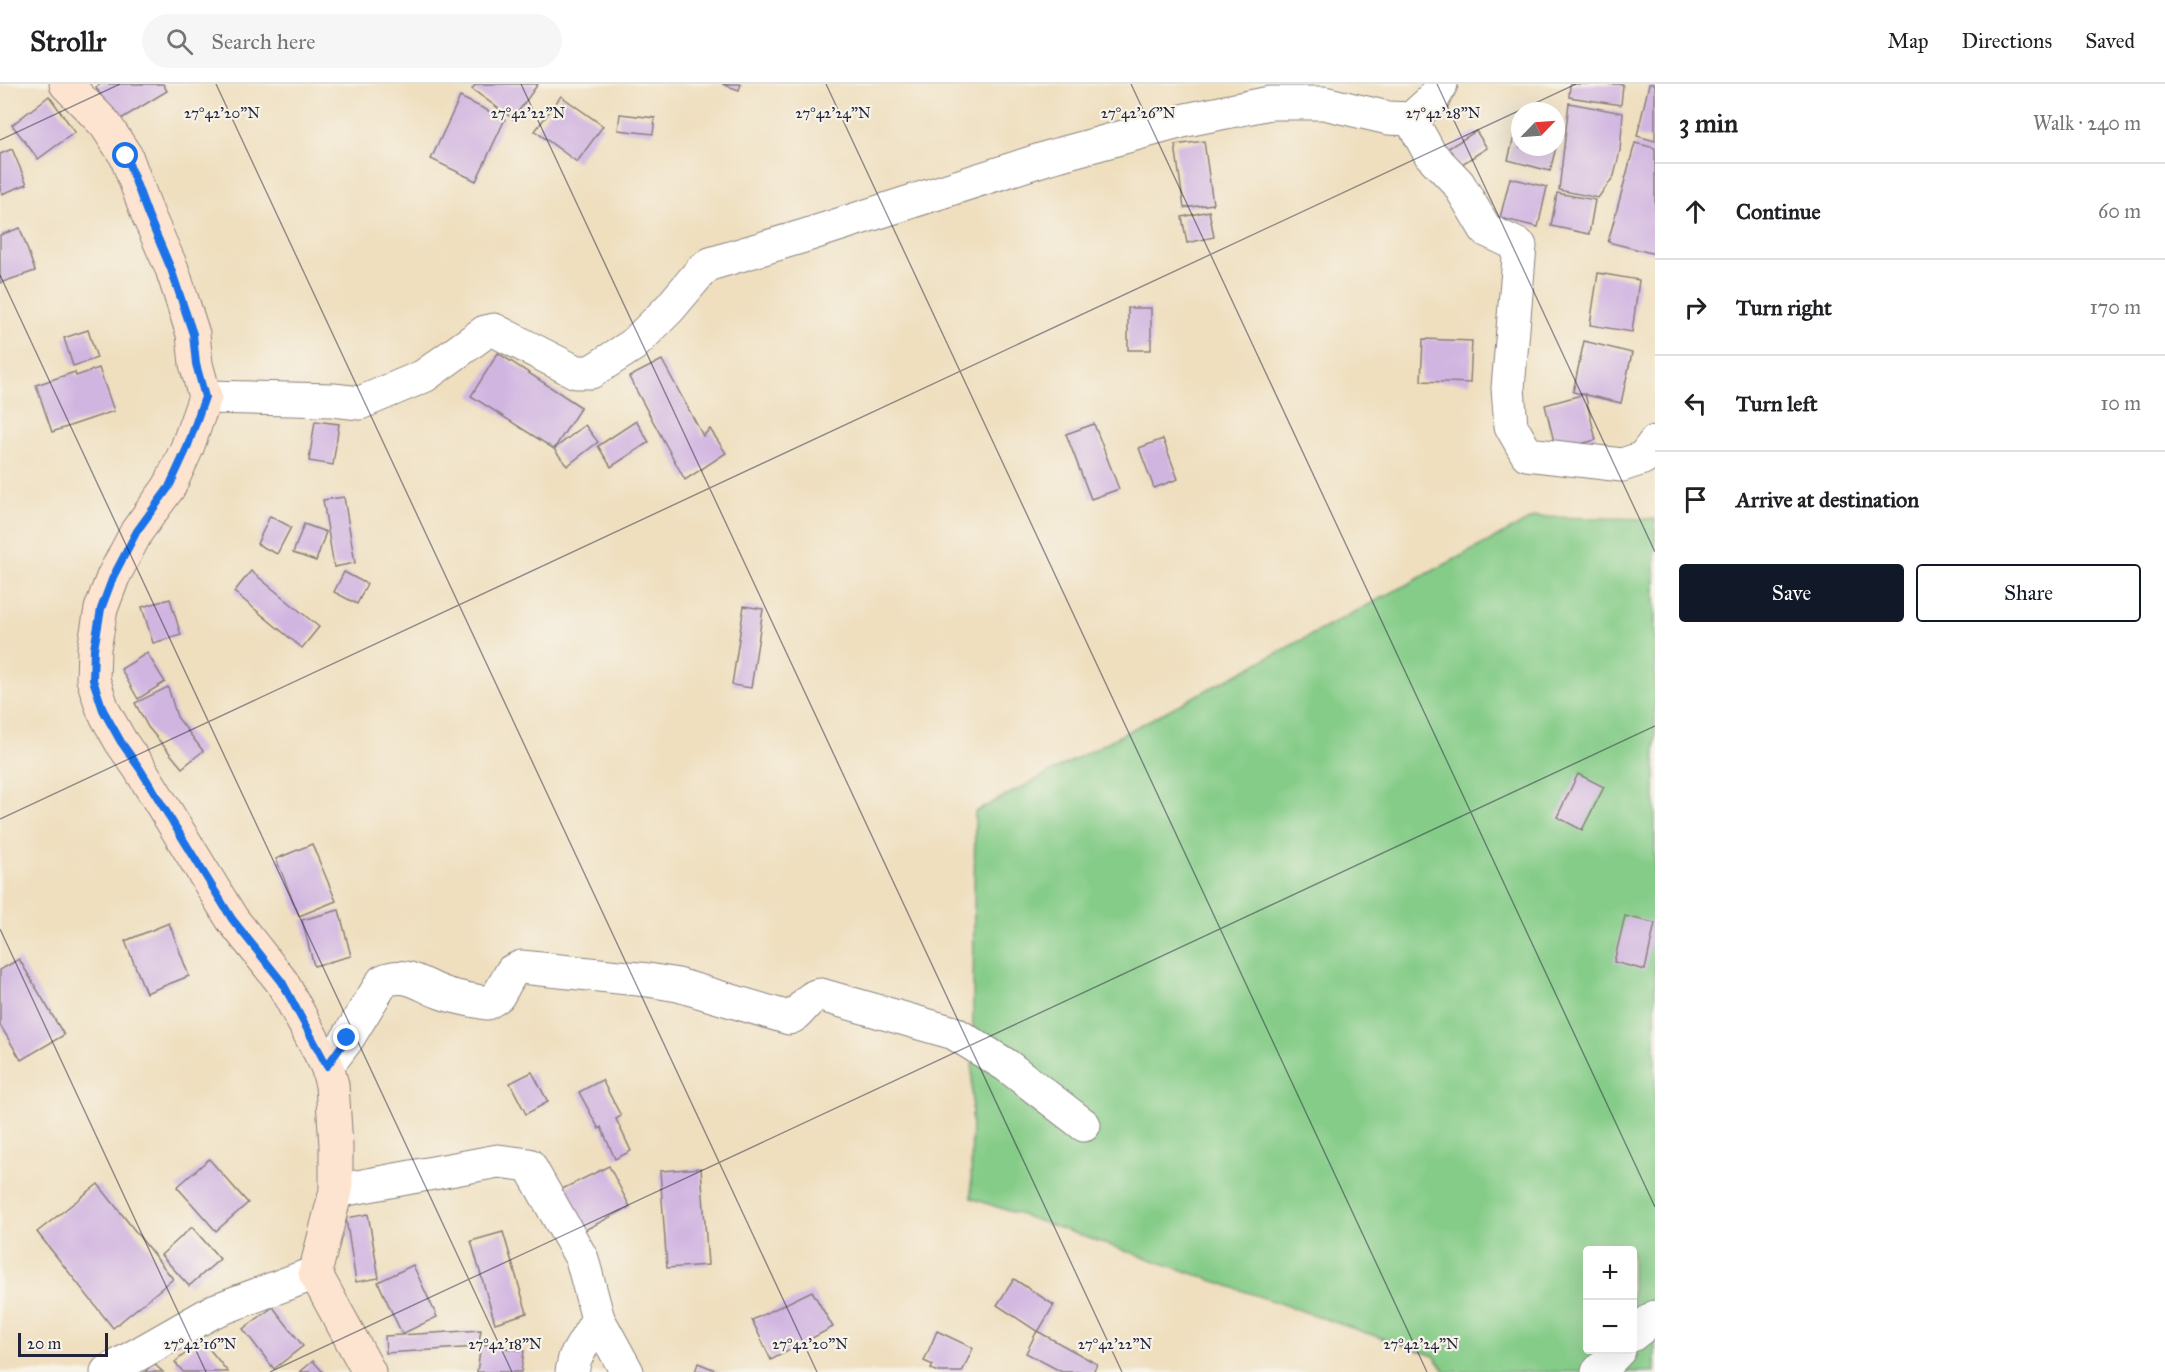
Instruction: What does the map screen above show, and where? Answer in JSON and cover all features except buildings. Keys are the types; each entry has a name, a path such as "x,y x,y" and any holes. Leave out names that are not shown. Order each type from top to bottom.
{"street":[{"path":"66,84 105,124 126,156 171,269 193,334 196,364 205,397 187,448 169,487 137,531 113,577 101,609 94,649 93,680 103,710 121,742 232,919 282,982 327,1066 333,1095 336,1191 315,1273 369,1372"},
{"path":"205,397 333,400 360,403 424,376 485,332 494,330 576,372 591,372 633,345 710,264 1039,160 1186,120 1270,103 1324,103 1388,118 1411,119 1433,99 1441,84"},
{"path":"1411,119 1430,154 1458,183 1486,230 1520,246 1508,388 1511,426 1527,454 1622,465 1643,458 1655,442"},
{"path":"327,1066 346,1041 382,981 401,976 411,978 442,993 487,1003 498,996 512,971 521,967 678,985 789,1018 800,1012 811,998 821,995 933,1026 954,1033 1006,1065 1084,1125"},
{"path":"336,1191 498,1161 529,1165 582,1259 598,1318 627,1372"},
{"path":"107,1372 214,1311 315,1273"},
{"path":"1637,1331 1655,1317"},
{"path":"572,1372 576,1358 598,1318"},
{"path":"1598,1372 1615,1354"}],"green space":[{"path":"1535,517 1655,519 1655,1372 1446,1372 1434,1356 971,1198 975,812"}],"route":[{"path":"126,156 171,269 193,334 196,364 205,397 187,448 169,487 137,531 113,577 101,609 94,649 93,680 103,710 121,742 232,919 282,982 316,1050 327,1066 347,1038"}]}
